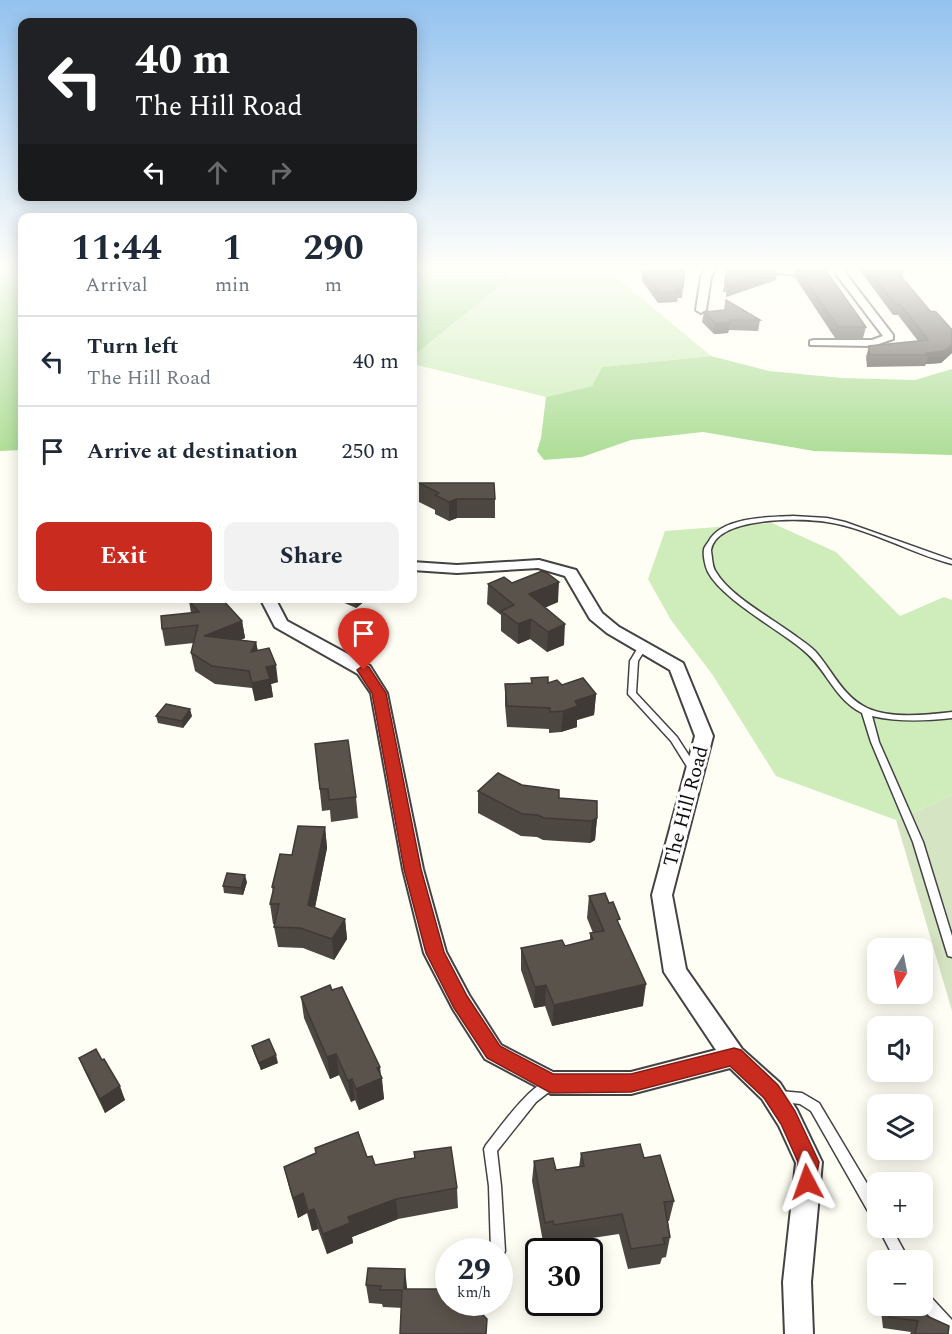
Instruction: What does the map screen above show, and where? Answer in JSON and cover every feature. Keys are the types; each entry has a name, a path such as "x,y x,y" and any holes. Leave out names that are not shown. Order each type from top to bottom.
{"street":[{"path":"814,343 873,343 889,337 883,329"},
{"name":"The Hill Road","path":"417,566 457,569 539,564 571,573 596,616 642,648 677,667 704,736 662,895 675,972 734,1056 775,1097 809,1162 797,1282 799,1334"},
{"path":"270,603 281,624 364,670 379,693 412,869 435,953 461,1002 493,1052 551,1083 631,1083 734,1056"}],"lane":[{"path":"952,562 924,555 862,529 829,520 779,516 749,520 715,537 709,550 709,568 720,584 810,651 840,692 866,711 921,719 952,715"},
{"path":"642,648 633,661 632,694 641,707 674,739 694,771"},
{"path":"866,711 875,742 918,842 952,953"},
{"path":"497,1238 490,1149 532,1098 551,1083"},
{"path":"775,1097 802,1099 815,1107 867,1196"},
{"path":"933,1310 952,1330"}],"green space":[{"path":"0,329 18,329 18,450 0,451"},
{"path":"417,329 446,329 417,353"},
{"path":"446,329 679,329 711,356 602,367 592,386 546,397 417,365 417,353"},
{"path":"711,356 769,371 842,378 915,380 952,369 952,455 814,451 703,432 631,440 582,457 544,460 537,451 541,438 546,397 592,386 602,367"},
{"path":"772,523 836,552 900,616 944,597 952,600 952,795 896,820 776,776 712,674 671,620 648,579 665,531"},
{"path":"952,795 952,1011 933,946 933,938 931,938 896,820"}],"building":[{"path":"920,329 952,330 952,344 944,351 926,353 928,355 869,355 869,346 928,340"},
{"path":"419,483 494,483 495,499 457,499 449,502 435,495 439,493"},
{"path":"542,571 559,582 529,594 565,624 548,632 531,619 518,624 501,611 514,605 488,584 504,577 512,583"},
{"path":"191,603 226,603 242,621 204,636 256,642 251,652 269,648 276,665 266,667 270,679 252,683 249,671 212,666 191,653 198,625 162,629 161,616 199,612"},
{"path":"548,677 548,683 557,680 562,685 583,678 596,694 575,701 578,706 563,711 550,712 550,708 507,706 505,684 532,683 531,678"},
{"path":"166,704 190,709 182,721 156,716"},
{"path":"348,740 356,797 329,800 328,789 320,789 315,744"},
{"path":"498,773 522,785 559,790 559,798 597,801 597,818 592,821 522,814 478,791"},
{"path":"298,826 325,827 308,905 345,919 332,939 300,928 274,927 279,904 270,904 274,887 272,887 280,854 292,855"},
{"path":"227,873 245,875 241,888 223,886"},
{"path":"605,893 609,903 613,902 620,919 617,920 646,984 554,1005 546,985 535,987 521,948 562,940 565,946 593,939 590,933 604,931 589,896"},
{"path":"330,985 332,990 342,987 380,1067 377,1068 382,1078 356,1089 352,1079 348,1081 336,1054 327,1057 301,997"},
{"path":"269,1039 276,1055 259,1063 252,1046"},
{"path":"96,1049 120,1086 100,1099 79,1058"},
{"path":"358,1132 367,1157 372,1156 375,1165 415,1158 414,1152 451,1147 457,1188 396,1199 348,1217 350,1223 323,1234 314,1209 308,1211 303,1193 293,1198 284,1167 316,1153 315,1148"},
{"path":"640,1144 644,1158 660,1155 674,1201 664,1202 670,1237 663,1238 665,1244 631,1249 622,1214 554,1225 553,1221 545,1223 534,1161 553,1158 556,1170 584,1166 581,1153"},
{"path":"368,1268 405,1269 404,1289 435,1289 435,1316 484,1316 487,1319 486,1334 400,1334 402,1290 380,1290 381,1286 366,1285"},
{"path":"927,1316 949,1326 948,1334 915,1334 918,1321 889,1317"}],"route":[{"path":"364,670 379,693 412,869 435,953 461,1002 478,1024 493,1052 551,1083 631,1083 734,1056 771,1091 788,1118 809,1162 807,1182"}]}
